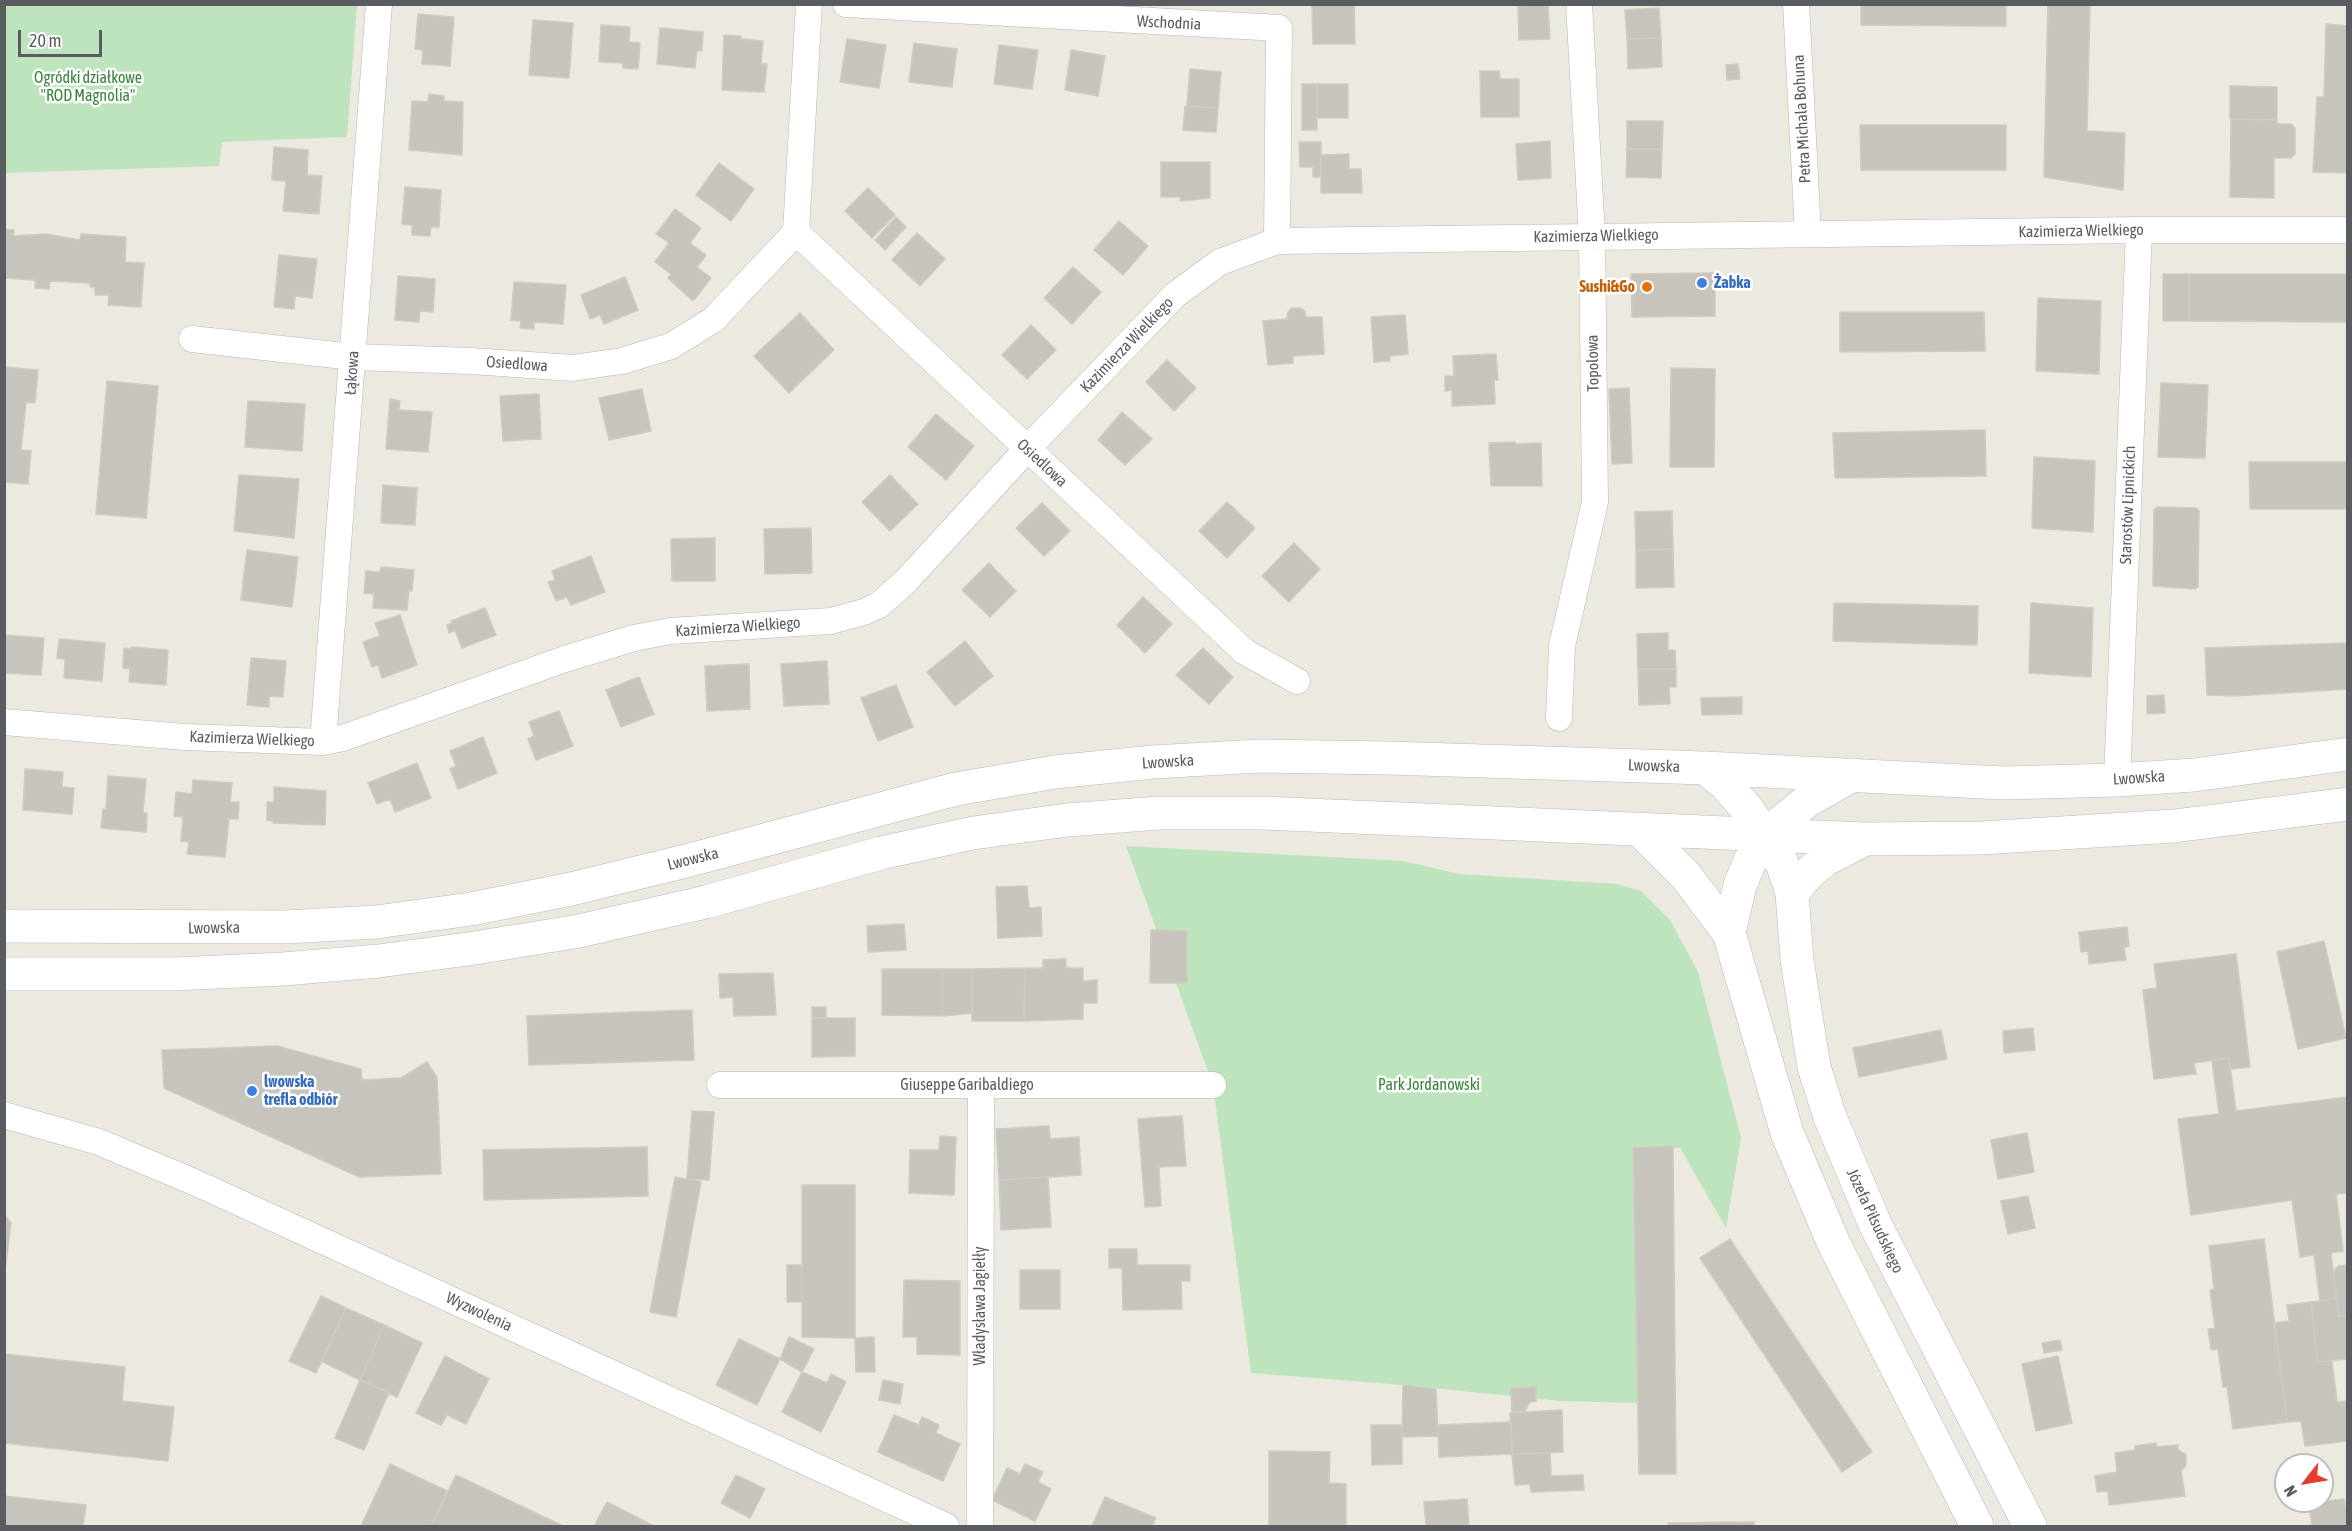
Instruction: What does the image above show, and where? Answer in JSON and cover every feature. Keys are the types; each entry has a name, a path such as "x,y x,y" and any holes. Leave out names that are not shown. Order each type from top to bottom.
{"main road":[{"name":"Lwowska","path":"4,927 285,927 376,922 471,909 675,864 956,789 1055,772 1153,762 1260,756 1398,758 1705,768 2003,783 2194,775 2348,754"},
{"name":"Józefa Piłsudskiego","path":"1705,768 1726,785 1749,810 1782,863 1792,892 1797,960 1814,1067 1839,1139 1875,1224 2030,1527"},
{"path":"1729,933 1740,885 1765,835 1807,801 1853,775"},
{"path":"4,974 174,974 283,969 379,961 475,948 579,931 683,907 881,854 973,833 1067,820 1159,813 1262,813 1865,839 1981,838 2174,826 2348,804"},
{"path":"1640,830 1686,876 1729,933 1787,1133 1834,1244 1977,1527"},
{"path":"1792,892 1826,859 1865,839"}],"street":[{"name":"Łąkowa","path":"323,742 379,4"},
{"path":"796,232 809,4"},
{"name":"Wschodnia","path":"846,4 1279,28 1277,241"},
{"name":"Topolowa","path":"1559,718 1562,646 1595,502 1592,236 1579,4"},
{"name":"Petra Michala Bohuna","path":"1796,4 1808,234"},
{"name":"Kazimierza Wielkiego","path":"4,722 185,737 323,742 343,738 634,638 670,631 831,621 864,612 879,605 905,582 1027,449 1175,295 1220,262 1277,241 2139,230 2348,230"},
{"name":"Starostów Lipnickich","path":"2117,780 2139,230"},
{"name":"Osiedlowa","path":"192,339 353,357 472,361 572,368 622,361 671,346 713,320 796,232 1245,652 1297,681"},
{"name":"Giuseppe Garibaldiego","path":"720,1085 1213,1085"},
{"name":"Władysława Jagiełły","path":"980,1527 981,1086"},
{"name":"Wyzwolenia","path":"4,1116 26,1120 99,1142 194,1182 946,1527"}],"green space":[{"name":"Ogródki działkowe \"ROD Magnolia\"","path":"4,5 357,5 347,137 222,142 219,166 5,173"},
{"name":"Park Jordanowski","path":"1126,846 1404,861 1459,874 1616,884 1641,891 1670,920 1698,972 1741,1138 1726,1228 1680,1148 1633,1148 1638,1403 1560,1401 1251,1373 1213,1085"}],"building":[{"path":"1312,4 1354,4 1355,44 1313,44"},
{"path":"1861,4 2006,4 2006,26 1861,25"},
{"path":"2048,4 2090,4 2087,131 2125,133 2123,190 2044,177"},
{"path":"1548,5 1550,39 1519,40 1518,6"},
{"path":"1659,8 1661,38 1627,39 1625,10"},
{"path":"418,14 454,17 450,66 422,64 423,50 415,49"},
{"path":"533,20 573,23 569,78 529,75"},
{"path":"2326,24 2348,26 2348,173 2313,172 2317,97 2324,97"},
{"path":"601,25 630,27 629,42 640,43 638,69 623,68 623,63 599,62"},
{"path":"660,28 703,32 702,51 697,51 695,68 657,64"},
{"path":"724,35 763,41 761,64 767,64 764,92 722,90"},
{"path":"1661,38 1662,67 1628,69 1627,39"},
{"path":"847,39 886,45 879,88 840,82"},
{"path":"914,43 957,49 952,87 909,82"},
{"path":"999,45 1038,50 1032,89 994,84"},
{"path":"1071,50 1105,56 1098,96 1065,90"},
{"path":"1738,64 1740,79 1727,80 1726,65"},
{"path":"1190,69 1221,72 1218,108 1187,106"},
{"path":"1480,71 1499,71 1500,79 1519,79 1519,117 1481,117"},
{"path":"1302,84 1317,84 1317,130 1302,130"},
{"path":"1317,84 1348,84 1348,118 1317,118"},
{"path":"2230,86 2277,87 2277,120 2230,119"},
{"path":"429,94 444,96 444,101 463,102 462,155 409,150 412,101 428,102"},
{"path":"1185,106 1218,108 1216,132 1183,130"},
{"path":"2231,119 2277,120 2277,124 2291,124 2295,128 2295,154 2291,158 2274,158 2274,198 2230,197"},
{"path":"1627,121 1663,121 1662,149 1627,149"},
{"path":"1860,125 2006,125 2006,170 1861,170"},
{"path":"1550,141 1551,178 1518,180 1516,144"},
{"path":"1299,142 1321,142 1321,177 1313,177 1313,167 1300,167"},
{"path":"274,147 308,150 307,175 322,176 319,214 283,211 286,181 272,180"},
{"path":"1627,149 1662,149 1661,178 1626,177"},
{"path":"1349,154 1349,169 1361,169 1362,193 1321,193 1321,155"},
{"path":"1161,162 1210,162 1210,198 1180,201 1181,197 1161,197"},
{"path":"719,163 754,189 731,221 696,195"},
{"path":"405,187 441,190 439,227 431,227 430,236 412,235 412,225 402,224"},
{"path":"868,188 895,215 872,238 845,211"},
{"path":"675,209 701,228 690,243 706,255 697,267 711,278 693,301 668,278 671,274 655,262 669,243 656,234"},
{"path":"896,217 906,227 885,250 875,240"},
{"path":"1119,221 1148,246 1123,275 1094,250"},
{"path":"4,229 14,230 13,236 46,234 80,240 81,234 126,237 125,262 144,263 141,307 108,305 109,295 95,295 95,287 90,287 90,283 50,281 49,289 35,288 35,280 4,278"},
{"path":"917,233 945,259 920,286 892,260"},
{"path":"279,255 317,259 312,298 295,296 294,309 274,307"},
{"path":"1073,267 1101,292 1072,324 1044,298"},
{"path":"1715,273 1715,316 1632,317 1631,274"},
{"path":"2163,274 2189,274 2189,321 2163,321"},
{"path":"2189,274 2348,274 2348,322 2189,321"},
{"path":"398,276 435,279 433,312 420,311 419,322 395,320"},
{"path":"625,277 638,310 604,324 600,315 590,319 581,295"},
{"path":"514,282 566,285 563,324 534,322 534,329 520,328 521,321 511,320"},
{"path":"2038,298 2101,301 2099,374 2036,371"},
{"path":"1292,308 1305,311 1306,317 1322,317 1324,354 1293,356 1293,363 1268,365 1263,321 1287,319 1288,312"},
{"path":"1840,312 1984,312 1985,351 1840,352"},
{"path":"800,313 834,350 789,393 754,356"},
{"path":"1405,315 1408,354 1390,356 1390,361 1374,362 1371,317"},
{"path":"1031,325 1056,350 1027,379 1002,355"},
{"path":"1496,354 1498,380 1494,380 1495,404 1452,406 1452,390 1445,391 1445,376 1454,376 1453,356"},
{"path":"1167,360 1196,388 1174,411 1146,382"},
{"path":"4,367 38,370 35,403 26,402 21,450 31,451 28,484 4,482"},
{"path":"1671,368 1715,369 1714,467 1670,467"},
{"path":"107,381 158,386 146,518 96,514"},
{"path":"2161,383 2208,385 2205,458 2158,457"},
{"path":"1629,388 1632,463 1612,464 1609,389"},
{"path":"642,389 651,431 609,440 599,398"},
{"path":"539,394 541,439 503,441 500,396"},
{"path":"390,399 400,401 399,410 432,412 428,452 386,449"},
{"path":"248,401 305,404 302,451 245,447"},
{"path":"1122,412 1152,439 1125,465 1098,440"},
{"path":"936,414 974,446 946,480 908,447"},
{"path":"1985,430 1986,476 1835,478 1833,433"},
{"path":"1515,442 1515,444 1541,443 1542,486 1491,486 1489,443"},
{"path":"2034,457 2095,461 2093,532 2032,528"},
{"path":"2249,462 2348,462 2348,509 2250,509"},
{"path":"239,475 299,479 294,538 234,531"},
{"path":"890,475 918,504 890,531 862,502"},
{"path":"383,485 417,488 415,525 381,523"},
{"path":"1227,502 1255,528 1227,558 1199,531"},
{"path":"1042,503 1070,531 1044,556 1016,528"},
{"path":"2157,507 2197,508 2199,511 2198,587 2195,589 2153,586 2154,510"},
{"path":"1672,511 1673,549 1636,550 1635,512"},
{"path":"811,528 812,573 765,574 764,529"},
{"path":"715,538 715,581 672,581 671,539"},
{"path":"1294,543 1320,569 1289,602 1262,576"},
{"path":"1673,549 1674,587 1636,588 1636,550"},
{"path":"247,550 298,557 292,607 241,600"},
{"path":"591,556 605,592 571,605 567,597 556,601 548,582 555,580 552,571"},
{"path":"989,563 1016,591 990,617 962,590"},
{"path":"381,567 414,570 407,610 373,608 374,594 364,593 366,571 380,572"},
{"path":"1143,597 1172,624 1145,653 1117,625"},
{"path":"1834,603 1978,606 1977,645 1833,641"},
{"path":"2031,603 2093,608 2091,677 2029,673"},
{"path":"485,608 496,635 462,648 455,630 449,633 447,625 452,623 451,621"},
{"path":"400,615 417,665 382,678 378,665 372,667 363,642 380,636 375,623"},
{"path":"1668,633 1668,650 1675,650 1676,669 1638,669 1637,634"},
{"path":"4,635 44,638 41,675 4,673"},
{"path":"59,639 105,643 102,681 64,678 65,659 57,658"},
{"path":"965,641 993,676 955,706 927,672"},
{"path":"2348,643 2348,689 2235,696 2207,695 2205,648"},
{"path":"131,647 168,650 166,685 129,682 130,669 123,668 124,648 131,649"},
{"path":"1203,648 1233,677 1209,704 1176,675"},
{"path":"251,658 286,661 283,697 269,696 269,707 247,705"},
{"path":"827,661 829,704 784,706 781,664"},
{"path":"749,664 750,709 707,711 705,666"},
{"path":"1638,669 1676,669 1676,687 1669,687 1670,704 1639,705"},
{"path":"639,677 654,714 621,727 606,690"},
{"path":"896,685 913,727 878,741 861,698"},
{"path":"2164,695 2165,713 2147,714 2147,696"},
{"path":"1742,697 1742,714 1702,715 1701,698"},
{"path":"559,711 573,746 536,760 528,739 534,736 529,722"},
{"path":"483,737 497,773 458,789 450,769 456,766 450,751"},
{"path":"417,763 431,798 395,812 390,799 377,804 368,783"},
{"path":"25,769 63,772 62,787 74,788 72,814 23,810"},
{"path":"108,776 146,779 143,813 147,813 146,832 101,828 103,809 106,810"},
{"path":"193,780 232,783 230,802 239,802 238,819 229,819 225,857 187,854 189,842 181,841 183,817 174,816 176,792 192,794"},
{"path":"274,787 326,791 325,825 273,823 267,820 267,802 274,802"},
{"path":"1027,886 1029,908 1041,907 1042,936 998,938 996,887"},
{"path":"904,924 906,950 868,952 867,926"},
{"path":"2127,927 2129,946 2124,947 2126,960 2089,964 2088,951 2081,952 2079,932"},
{"path":"1151,930 1187,931 1187,983 1150,983"},
{"path":"2324,941 2346,1038 2298,1049 2277,952"},
{"path":"2236,954 2250,1067 2231,1069 2229,1058 2194,1063 2196,1074 2154,1079 2143,990 2157,988 2154,964"},
{"path":"1066,959 1066,968 1083,968 1083,981 1097,980 1097,1003 1083,1003 1083,1019 1024,1021 1025,968 1043,968 1043,960"},
{"path":"1025,968 1024,1021 972,1021 972,969"},
{"path":"882,969 942,969 942,1016 882,1015"},
{"path":"942,969 972,969 973,1013 942,1016"},
{"path":"773,973 776,1015 734,1016 733,997 720,998 719,974"},
{"path":"812,1007 826,1007 826,1018 812,1018"},
{"path":"692,1010 694,1060 529,1065 527,1016"},
{"path":"812,1018 855,1018 855,1056 812,1057"},
{"path":"2033,1028 2035,1050 2004,1053 2003,1031"},
{"path":"1941,1030 1947,1059 1859,1077 1853,1048"},
{"path":"277,1046 361,1069 362,1080 401,1078 427,1062 437,1078 441,1174 359,1177 164,1088 162,1050"},
{"path":"2229,1058 2236,1111 2348,1097 2348,1193 2336,1194 2343,1251 2331,1253 2336,1299 2320,1301 2314,1255 2300,1257 2292,1200 2191,1215 2178,1119 2219,1114 2212,1061"},
{"path":"692,1111 714,1112 709,1180 687,1179"},
{"path":"1182,1116 1186,1166 1159,1167 1161,1206 1145,1207 1138,1119"},
{"path":"1049,1126 1050,1139 1079,1137 1081,1175 999,1180 996,1129"},
{"path":"2027,1133 2034,1172 1998,1179 1991,1140"},
{"path":"940,1136 956,1137 954,1195 909,1193 910,1150 939,1150"},
{"path":"1673,1146 1676,1474 1639,1474 1633,1148"},
{"path":"647,1147 648,1196 484,1200 483,1150"},
{"path":"675,1177 701,1182 676,1317 650,1312"},
{"path":"1048,1177 1051,1227 1001,1230 999,1180"},
{"path":"802,1185 855,1185 855,1338 802,1337"},
{"path":"2028,1196 2035,1228 2008,1234 2001,1201"},
{"path":"4,1214 11,1223 4,1279"},
{"path":"1730,1239 1872,1452 1842,1472 1700,1258"},
{"path":"2264,1239 2287,1422 2233,1429 2227,1387 2223,1387 2218,1349 2211,1350 2208,1329 2215,1328 2210,1290 2214,1289 2209,1246"},
{"path":"1109,1249 1137,1249 1137,1265 1190,1265 1190,1281 1181,1281 1182,1309 1123,1310 1122,1268 1109,1268"},
{"path":"787,1265 802,1265 802,1302 787,1302"},
{"path":"2348,1265 2348,1315 2339,1316 2333,1272 2338,1266"},
{"path":"1020,1270 1060,1270 1060,1309 1020,1309"},
{"path":"904,1280 960,1281 960,1355 917,1354 917,1337 903,1337"},
{"path":"321,1296 346,1308 316,1373 289,1361"},
{"path":"2336,1299 2339,1316 2348,1315 2348,1359 2318,1362 2311,1302"},
{"path":"2311,1302 2318,1362 2332,1361 2337,1402 2348,1401 2348,1441 2305,1446 2301,1421 2287,1422 2274,1323 2289,1321 2287,1305"},
{"path":"346,1308 384,1325 360,1380 321,1361"},
{"path":"384,1325 422,1343 397,1397 360,1380"},
{"path":"789,1337 814,1349 802,1372 780,1359"},
{"path":"874,1337 875,1372 856,1372 855,1338"},
{"path":"739,1339 780,1359 757,1405 716,1385"},
{"path":"2060,1340 2062,1350 2044,1353 2042,1343"},
{"path":"4,1354 125,1367 122,1401 174,1407 168,1461 4,1443"},
{"path":"445,1356 489,1379 466,1424 447,1415 441,1425 416,1413"},
{"path":"2058,1356 2072,1423 2036,1431 2022,1364"},
{"path":"802,1372 827,1383 831,1374 846,1382 821,1432 782,1412"},
{"path":"360,1380 389,1392 364,1450 335,1438"},
{"path":"883,1380 903,1384 900,1404 879,1400"},
{"path":"1403,1385 1436,1389 1438,1436 1402,1437"},
{"path":"1536,1387 1536,1401 1530,1402 1525,1411 1512,1412 1511,1388"},
{"path":"1562,1410 1563,1452 1512,1454 1510,1413"},
{"path":"894,1415 919,1425 922,1417 939,1425 936,1433 960,1444 943,1481 878,1452"},
{"path":"1511,1422 1512,1454 1439,1457 1438,1425"},
{"path":"1371,1425 1402,1425 1402,1464 1372,1465"},
{"path":"2156,1443 2157,1447 2178,1445 2178,1450 2186,1455 2186,1465 2181,1471 2185,1496 2109,1505 2108,1491 2097,1492 2095,1476 2117,1472 2115,1453 2135,1450 2135,1446"},
{"path":"1269,1451 1330,1452 1329,1483 1346,1484 1346,1526 1269,1526"},
{"path":"1550,1453 1551,1476 1583,1475 1584,1490 1531,1492 1530,1484 1515,1485 1512,1454"},
{"path":"390,1464 447,1491 431,1526 361,1526"},
{"path":"1025,1464 1043,1472 1038,1482 1051,1489 1035,1521 992,1500 1007,1468 1020,1474"},
{"path":"456,1475 563,1526 431,1526"},
{"path":"736,1475 765,1489 750,1518 721,1503"},
{"path":"4,1496 86,1505 83,1526 4,1526"},
{"path":"1105,1497 1156,1518 1152,1526 1092,1526"},
{"path":"1467,1499 1469,1526 1426,1526 1424,1502"},
{"path":"2344,1499 2346,1508 2348,1508 2348,1526 2312,1526 2310,1513 2334,1513 2334,1500"},
{"path":"607,1502 654,1526 594,1526"},
{"path":"1754,1522 1754,1526 1668,1526 1668,1523"}],"place":[{"name":"Żabka","path":"1702,283"},
{"name":"Sushi&Go","path":"1647,287"},
{"name":"lwowska trefla odbiór","path":"252,1091"}]}
